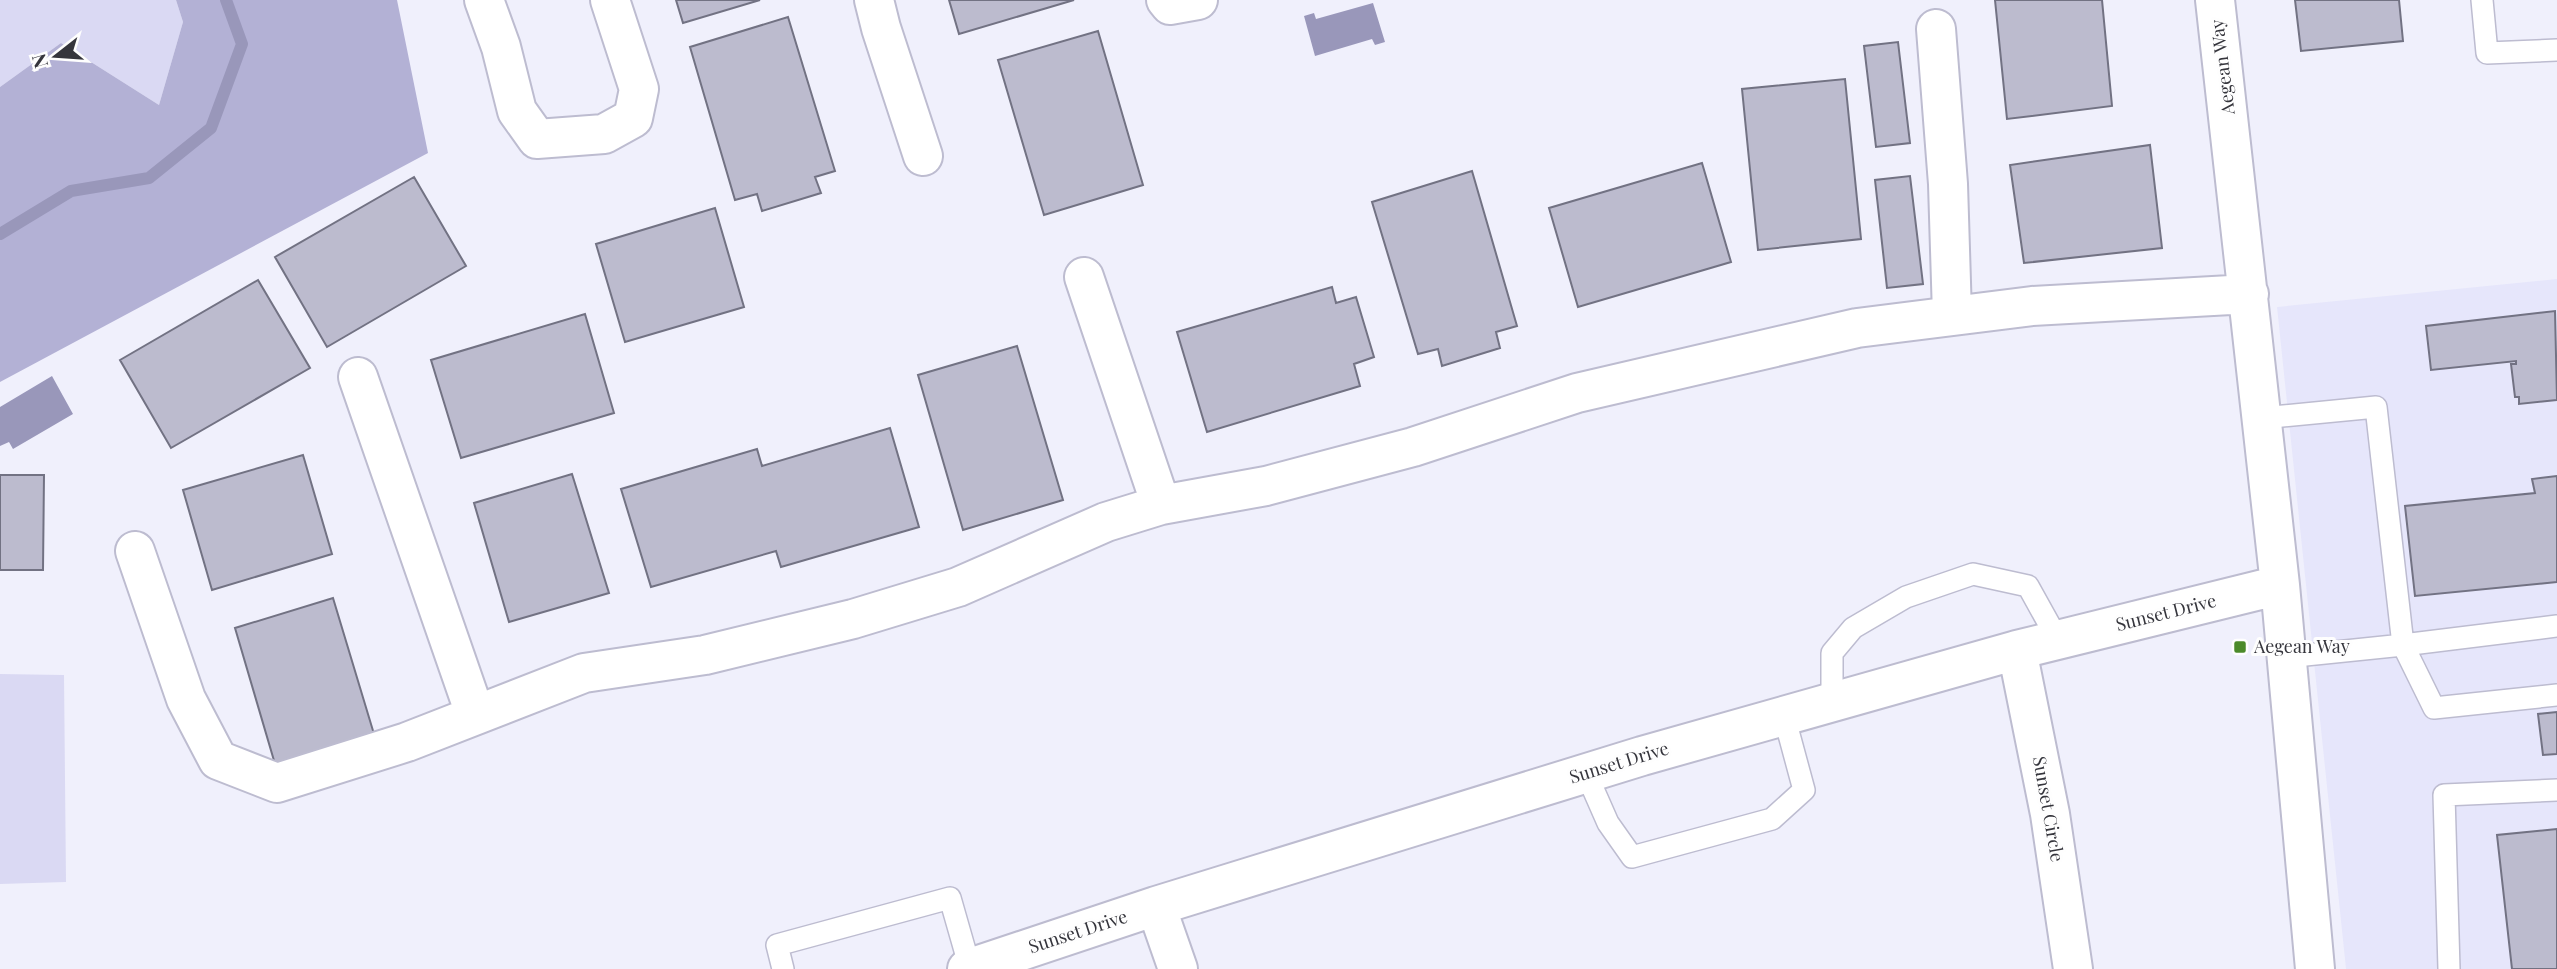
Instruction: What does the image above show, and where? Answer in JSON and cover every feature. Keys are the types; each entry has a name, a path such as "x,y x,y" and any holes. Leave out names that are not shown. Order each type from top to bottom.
{"street":[{"path":"484,0 501,47 517,111 537,139 604,134 633,118 639,89 610,0"},
{"path":"874,0 923,156"},
{"path":"1166,0 1170,5 1198,0"},
{"name":"Aegean Way","path":"2215,0 2280,585 2315,969"},
{"path":"1936,29 1948,184 1952,316"},
{"path":"1084,277 1161,505"},
{"path":"135,551 186,699 218,760 277,783 407,742 584,673 705,655 853,619 958,587 1106,522 1161,505 1266,486 1413,447 1577,393 1857,328 2032,306 2249,294"},
{"path":"358,377 475,714"},
{"name":"Sunset Drive","path":"968,968 1156,906 1586,773 2017,650 2280,585"},
{"name":"Sunset Circle","path":"2017,650 2050,814 2073,969"},
{"path":"1156,906 1178,969"}],"lane":[{"path":"2482,0 2487,53 2557,50"},
{"path":"2262,418 2376,407 2403,645 2434,708 2557,695"},
{"path":"1832,703 1832,653 1853,628 1906,597 1973,574 2028,586 2058,640"},
{"path":"2286,657 2557,626"},
{"path":"1586,773 1608,823 1632,857 1772,819 1804,790 1784,716"},
{"path":"2449,969 2444,795 2557,790"},
{"path":"783,969 776,945 950,898 968,968"}],"shaded area":[{"path":"0,0 176,0 183,22 159,105 61,43 0,87"},
{"path":"176,0 397,0 428,153 0,382 0,87 61,43 159,105 183,22"},
{"path":"1373,3 1385,42 1375,45 1372,39 1315,56 1304,16 1314,13 1316,19"},
{"path":"2557,279 2557,969 2346,969 2277,307"},
{"path":"52,376 73,414 13,449 9,442 0,446 0,407"},
{"path":"0,674 64,675 66,882 0,884"}],"building":[{"path":"676,0 760,0 683,23"},
{"path":"949,0 1074,0 959,34"},
{"path":"1995,0 2102,0 2112,106 2007,119"},
{"path":"2295,0 2399,0 2403,41 2301,51"},
{"path":"788,17 835,171 815,177 821,193 762,211 757,194 735,200 690,47"},
{"path":"1098,31 1143,185 1044,215 998,60"},
{"path":"1898,42 1910,143 1876,147 1864,46"},
{"path":"1845,79 1861,239 1758,250 1742,89"},
{"path":"2150,145 2162,248 2024,263 2010,165"},
{"path":"1702,163 1731,262 1578,307 1549,208"},
{"path":"1472,171 1517,326 1496,332 1500,348 1442,366 1438,349 1418,354 1372,202"},
{"path":"1910,176 1923,284 1887,288 1875,180"},
{"path":"414,177 466,266 327,347 275,257"},
{"path":"715,208 744,307 625,342 596,244"},
{"path":"258,280 310,368 171,448 120,360"},
{"path":"1332,287 1336,303 1356,297 1374,357 1354,364 1360,386 1207,432 1177,332"},
{"path":"2555,311 2557,400 2519,404 2519,397 2515,397 2511,364 2516,364 2516,361 2431,370 2426,326"},
{"path":"585,314 614,413 461,458 431,360"},
{"path":"1017,346 1063,500 963,530 918,375"},
{"path":"890,428 919,527 781,567 776,551 651,587 621,489 757,449 762,466"},
{"path":"303,455 332,554 212,590 183,490"},
{"path":"572,474 609,593 509,622 474,503"},
{"path":"0,475 44,475 43,570 0,570"},
{"path":"2557,476 2557,582 2415,596 2405,506 2535,493 2532,479"},
{"path":"333,598 374,734 275,764 235,628"},
{"path":"2557,712 2557,754 2543,755 2538,714"},
{"path":"2557,829 2557,969 2512,969 2497,835"}],"waterway":[{"path":"0,234 71,191 149,178 211,128 242,44 226,0"}],"place":[{"name":"Aegean Way","path":"2240,647"}]}
